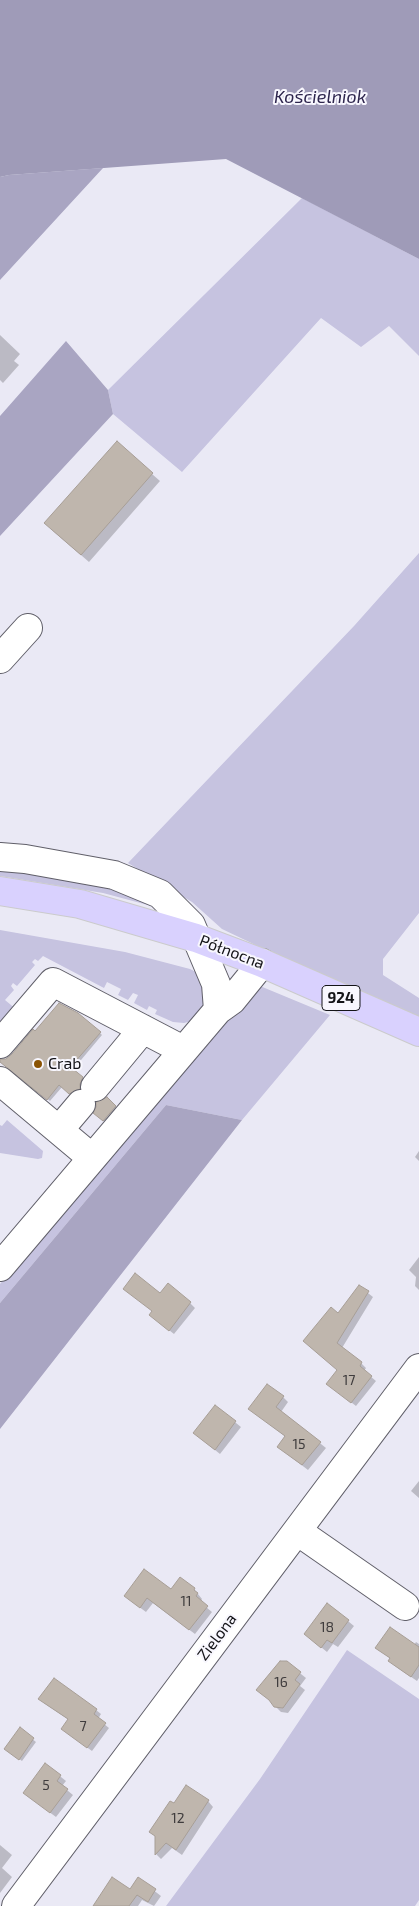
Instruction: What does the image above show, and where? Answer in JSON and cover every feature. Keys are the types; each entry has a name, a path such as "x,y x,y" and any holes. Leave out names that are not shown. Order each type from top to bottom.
{"main road":[{"name":"Północna","path":"0,891 80,904 196,938 262,963 419,1032"},
{"name":"Północna","path":"0,903 36,898"}],"street":[{"path":"0,659 28,628"},
{"path":"0,857 25,859 114,875 160,894 191,925 216,984 218,1010"},
{"path":"0,1267 183,1050 218,1010 232,1000 262,963"},
{"path":"0,1044 53,982 183,1050"},
{"path":"59,1130 143,1029"},
{"path":"0,1081 92,1158"},
{"name":"Zielona","path":"16,1906 419,1368"},
{"path":"297,1531 405,1606"}],"shaded area":[{"path":"103,168 0,280 0,177"},
{"path":"302,198 419,259 419,356 389,326 361,347 321,318 182,472 113,414 108,390"},
{"path":"66,341 108,390 113,414 0,536 0,416"},
{"path":"419,553 419,913 383,959 383,975 419,998 419,1019 356,993 222,929 192,902 128,863 354,626"},
{"path":"0,862 85,875 174,912 103,893 0,876"},
{"path":"0,930 125,952 190,969 200,974 209,1003 195,1020 184,1023 173,1022 155,1014 157,1010 149,1006 147,1010 134,1003 138,995 133,993 128,1000 118,995 121,989 107,982 104,988 43,956 38,961 35,959 32,962 35,965 17,986 13,983 11,986 14,990 5,1000 17,1010 0,1029"},
{"path":"260,986 330,1015 242,1120 166,1105 0,1303 0,1284 234,1005"},
{"path":"166,1105 242,1120 0,1429 0,1303"},
{"path":"7,1120 43,1151 42,1158 0,1153 0,1125 2,1126"},
{"path":"347,1650 419,1699 419,1900 415,1906 166,1906 260,1779"}],"water":[{"name":"Kościelniok","path":"0,0 419,0 419,259 226,159 0,177"}],"building":[{"path":"117,441 153,473 81,555 44,523"},
{"path":"59,1003 78,1013 101,1032 74,1063 76,1065 73,1069 83,1077 80,1089 69,1094 59,1085 47,1100 0,1062 0,1059 6,1059 12,1054"},
{"path":"107,1097 116,1106 103,1121 93,1113 96,1102"},
{"path":"135,1273 160,1293 168,1283 191,1302 169,1331 149,1315 152,1311 123,1289"},
{"path":"359,1285 369,1291 337,1343 362,1362 360,1366 372,1376 351,1403 326,1384 337,1370 303,1341 331,1307 338,1313"},
{"path":"267,1384 284,1396 276,1407 321,1442 302,1465 277,1447 285,1436 248,1409"},
{"path":"215,1405 236,1421 215,1450 193,1433"},
{"path":"144,1569 171,1589 180,1577 195,1588 194,1590 198,1593 196,1596 208,1606 189,1630 147,1598 140,1608 124,1596"},
{"path":"327,1603 349,1620 332,1643 327,1640 321,1648 304,1634"},
{"path":"390,1627 419,1647 419,1665 411,1677 388,1661 390,1658 375,1648"},
{"path":"280,1661 287,1661 301,1672 295,1680 300,1684 283,1708 274,1707 269,1700 256,1690"},
{"path":"54,1678 97,1709 94,1714 106,1723 87,1748 61,1729 68,1719 38,1699"},
{"path":"20,1727 34,1738 19,1760 4,1749"},
{"path":"45,1763 61,1775 57,1781 68,1789 50,1813 23,1793"},
{"path":"186,1785 209,1800 176,1850 166,1843 155,1855 155,1836 149,1832 170,1801 174,1803"},
{"path":"112,1877 130,1889 138,1877 156,1889 148,1902 137,1895 129,1906 93,1906"}],"place":[{"name":"Crab","path":"38,1064"}]}
